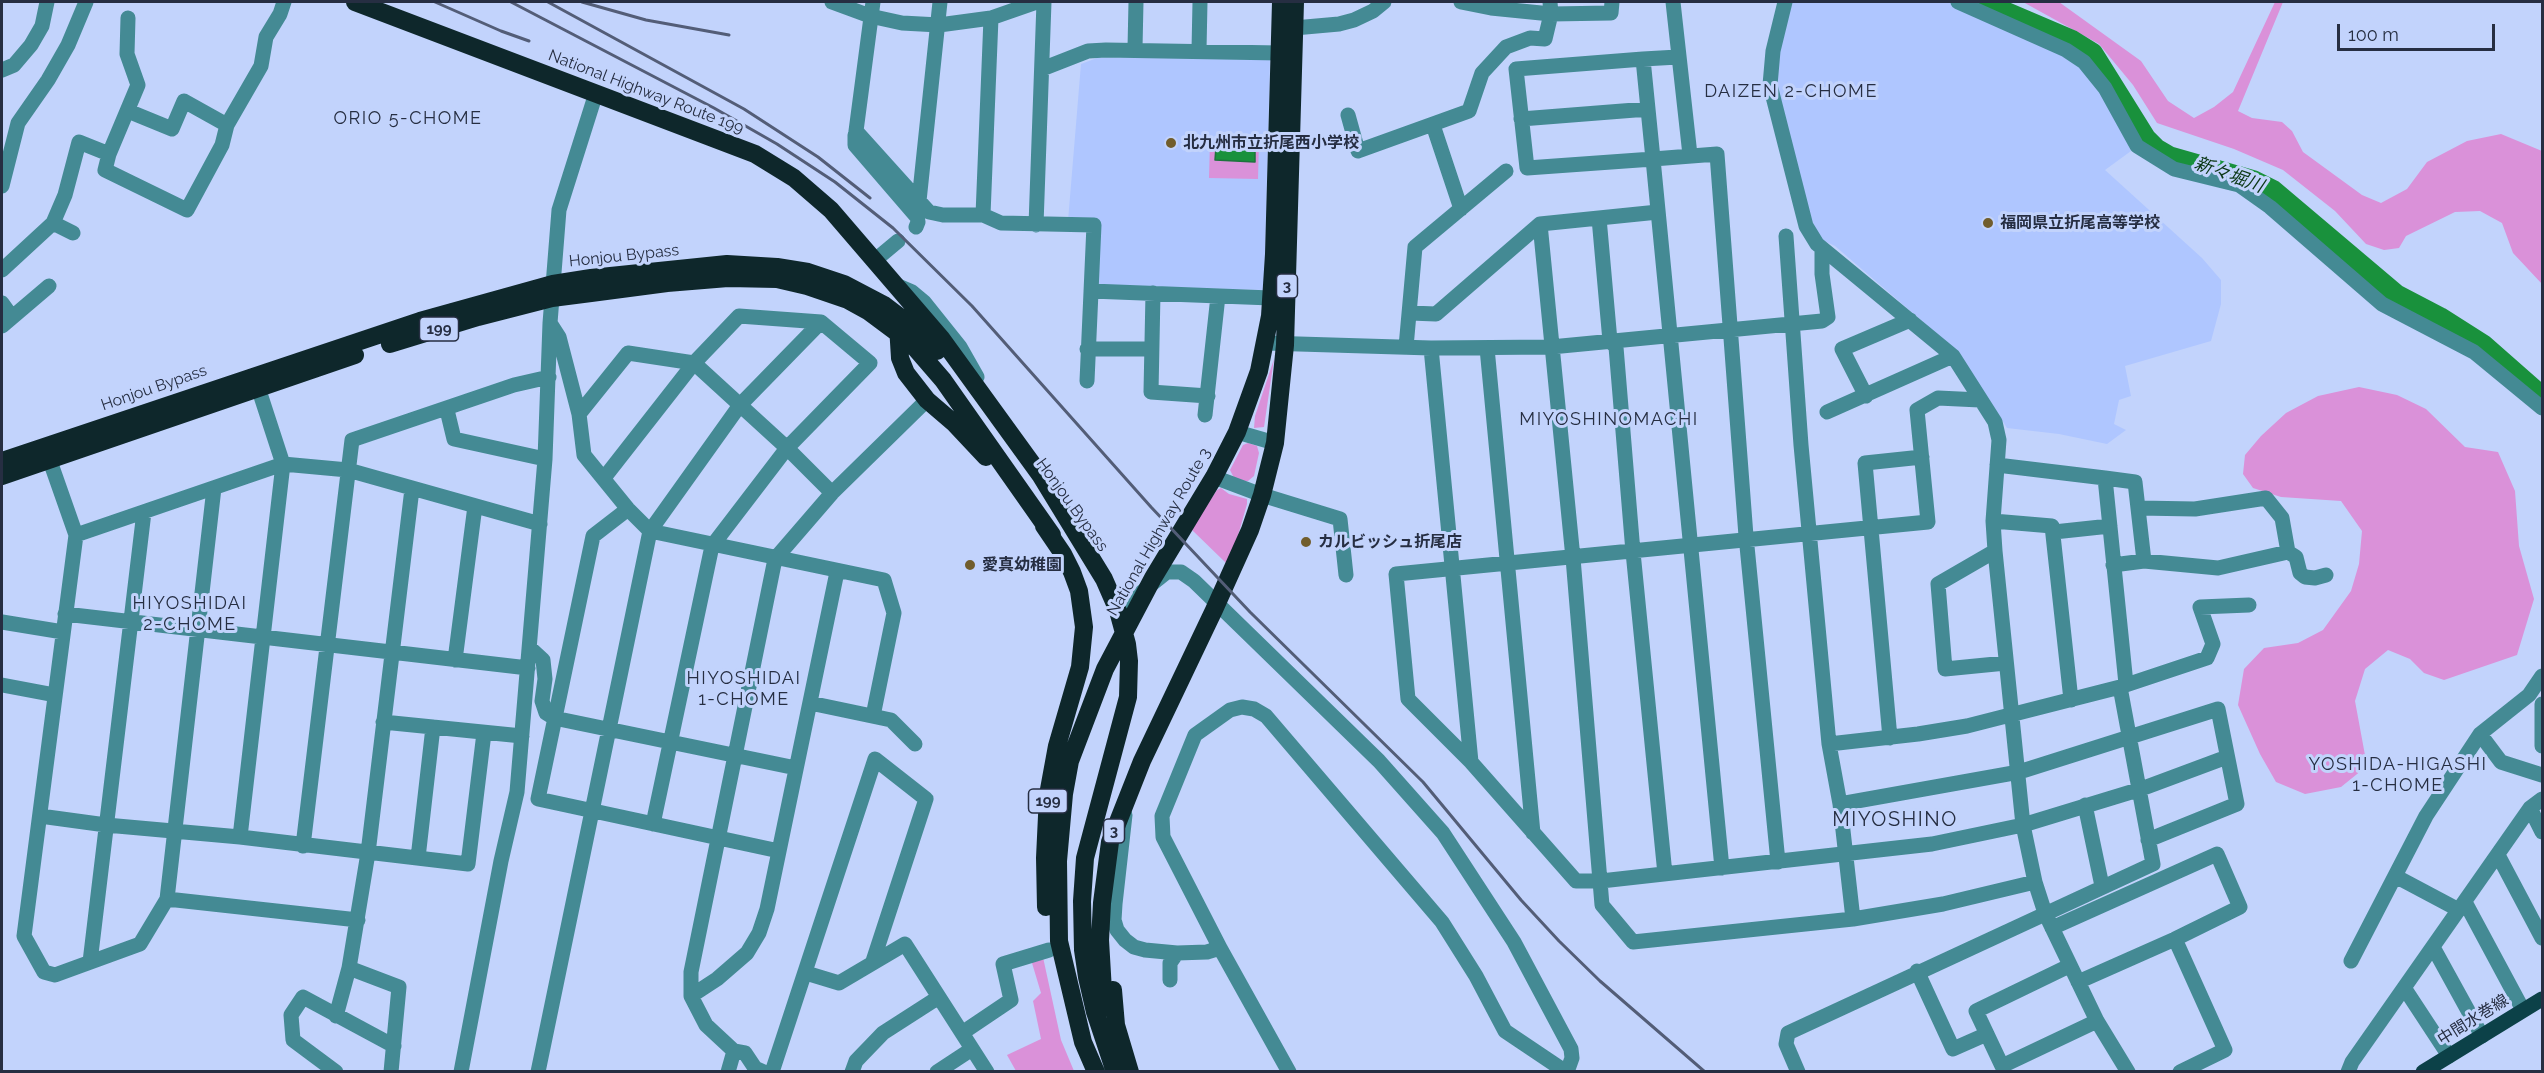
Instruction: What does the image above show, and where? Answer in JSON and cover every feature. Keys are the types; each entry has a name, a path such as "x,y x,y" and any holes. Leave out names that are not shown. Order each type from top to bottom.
{"highway":[{"name":"National Highway Route 199","path":"355,2 755,154 813,192 941,338 1066,515 1104,579 1118,611 1130,661 1128,697 1124,715 1085,858 1082,901 1083,950 1087,977 1095,1012 1116,1071"},
{"name":"National Highway Route 3","path":"1116,1071 1102,996 1101,967 1102,903 1110,842 1129,790 1235,564 1262,495 1275,443 1285,345 1287,29 1281,2"},
{"name":"National Highway Route 3","path":"1096,1071 1083,1042 1059,941 1058,861 1064,794 1070,761 1092,699 1124,633 1214,477 1237,432 1259,371 1266,343 1271,298 1280,53 1295,2"},
{"name":"Honjou Bypass","path":"2,461 256,382 478,317 552,291 728,278 777,279 885,313 907,335 943,380 1052,535"},
{"name":"National Highway Route 199","path":"889,279 907,335 898,351 903,366 927,400 974,444 1052,535 1072,572 1078,591 1084,627 1080,667 1057,746 1048,795 1045,858 1049,950 1073,1046 1084,1071"},
{"name":"Honjou Bypass","path":"907,335 924,337 955,374 1101,579 1118,611"},
{"name":"Honjou Bypass","path":"2,476 256,382"},
{"path":"1118,1033 1107,951 1111,873 1125,815 1145,760 1169,705"},
{"path":"1124,715 1095,857 1088,932 1101,967 1130,1071"}],"main road":[{"name":"中間水巻線","path":"2423,1071 2542,999"}],"street":[{"path":"2,70 14,65 31,45 42,26 47,2"},
{"path":"2,135 18,123 48,80 68,45 86,2"},
{"path":"128,18 127,54 138,85 105,170 187,210 222,145 227,125 261,66 266,37 280,14 284,2"},
{"path":"832,2 872,9 902,23 939,25 991,18 1037,2"},
{"path":"919,201 940,2"},
{"path":"1036,225 1044,2"},
{"path":"1135,48 1136,2"},
{"path":"1199,50 1200,2"},
{"path":"1287,29 1354,20 1384,2"},
{"path":"1461,2 1491,8 1614,5"},
{"path":"1673,2 1690,155"},
{"path":"1785,2 1773,51 1770,86 1806,226 1817,244 1953,356 1995,422 1999,440 1993,521 1995,551 2010,706 2014,715 2023,825 2035,882 2045,913 2097,1021 2128,1071"},
{"path":"1958,2 2066,50 2084,62 2105,88 2137,146 2174,169 2239,185 2270,207 2382,304 2474,352 2542,408"},
{"path":"1348,115 1358,151 1469,111 1482,73 1506,47 1530,38 1545,39 1551,8"},
{"path":"872,9 855,145 917,217 918,222 915,227"},
{"path":"983,215 991,18"},
{"path":"1042,69 1088,51 1135,48 1280,53"},
{"path":"1678,57 1516,69 1527,168 1717,154 1730,328 1778,862"},
{"path":"1643,59 1722,868"},
{"path":"461,1071 501,861 517,792 545,459 550,323 559,210 596,93"},
{"path":"128,111 172,129 184,101 227,125"},
{"path":"1521,118 1648,109"},
{"path":"2,186 18,123"},
{"path":"1433,125 1461,209"},
{"path":"856,131 929,212 943,215 983,215 1001,224 1094,225 1087,381"},
{"path":"2,270 53,223 65,195 79,142 110,153"},
{"path":"1406,347 1415,247 1506,171"},
{"path":"1410,313 1436,314 1540,224 1658,212"},
{"path":"1599,218 1610,341 1616,347 1633,552 1665,874"},
{"path":"53,223 73,233"},
{"path":"1540,224 1573,558 1602,905 1633,942 1853,919 1943,904 2035,882"},
{"path":"1786,236 1809,535 1829,744 1840,804 1853,919"},
{"path":"874,261 898,241"},
{"path":"1266,343 1431,348 1551,346 1822,321 1828,317 1822,273 1822,248"},
{"path":"2,303 7,321 49,286"},
{"path":"1091,291 1271,298"},
{"path":"1153,293 1151,392 1208,396"},
{"path":"1205,415 1218,296"},
{"path":"604,478 694,363 739,316 820,322 870,363 787,448 712,546 672,744 653,825"},
{"path":"1866,396 1842,349 1910,320"},
{"path":"538,1071 650,531 740,405 820,322"},
{"path":"550,323 559,337 579,414 584,455 628,509 650,531 712,546 884,580 894,613 873,716"},
{"path":"1431,348 1471,762"},
{"path":"1487,348 1533,832"},
{"path":"1087,349 1151,350"},
{"path":"579,414 628,353 694,363 787,448 832,493"},
{"path":"1827,412 1953,356"},
{"path":"303,846 352,440 447,410 514,385 549,377"},
{"path":"240,837 282,464 256,382"},
{"path":"1980,400 1938,398 1917,410 1928,522 1396,574 1408,699 1471,762 1576,880 1601,881 1932,844 2023,825 2141,789 2227,757"},
{"path":"764,1071 755,1068 745,1053 734,1051 706,1025 691,996 691,972 733,755 775,559 832,493 927,400"},
{"path":"447,410 454,440 545,459"},
{"path":"1237,432 1275,443"},
{"path":"1890,738 1865,463 1922,457"},
{"path":"50,460 76,535 24,936 44,972 55,975 140,944 167,899 214,488"},
{"path":"76,535 282,464 348,470 540,524"},
{"path":"1997,465 2135,482 2144,561"},
{"path":"1214,477 1262,495 1340,519 1346,575"},
{"path":"1798,1071 1786,1044 1788,1033 1917,971 2152,864 2123,686 2105,478"},
{"path":"336,1016 349,968 368,853 412,489"},
{"path":"2139,508 2195,509 2266,498 2282,518 2288,552"},
{"path":"455,660 475,506"},
{"path":"628,509 593,536 537,800 779,851"},
{"path":"90,962 144,512"},
{"path":"1993,521 2052,526 2071,700"},
{"path":"2054,532 2110,526"},
{"path":"1995,551 1938,584 1945,669 2006,663"},
{"path":"2113,565 2144,561 2218,568 2288,552 2296,557 2300,573 2305,577 2315,578 2326,575"},
{"path":"691,996 717,979 747,953 759,933 767,909 837,572"},
{"path":"1118,611 1167,572 1182,572 1194,581 1379,761 1443,832 1514,942 1571,1049 1572,1059 1566,1071 1505,1031 1476,976 1442,922 1266,716 1254,709 1242,707 1230,710 1195,735 1162,816 1163,837 1220,948 1289,1071"},
{"path":"1829,744 1948,729 2014,715 2123,686 2207,658 2213,644 2200,607 2249,605"},
{"path":"65,614 528,668"},
{"path":"2,622 63,632"},
{"path":"530,648 543,660 545,679 542,701 546,713 554,718 796,768"},
{"path":"2351,961 2426,816 2480,734 2529,695 2542,676"},
{"path":"2,686 55,695"},
{"path":"810,703 891,720 915,744"},
{"path":"2542,704 2542,746"},
{"path":"1840,804 2019,772 2218,709 2236,804 2148,840"},
{"path":"384,722 484,734 522,736"},
{"path":"418,858 433,727"},
{"path":"40,816 468,864 484,734"},
{"path":"2480,734 2501,762 2542,775"},
{"path":"772,1071 876,759 926,799 873,961"},
{"path":"2536,804 2542,832"},
{"path":"2348,1071 2352,1062 2536,804"},
{"path":"2085,805 2103,886"},
{"path":"1125,815 1115,904 1114,920 1117,930 1134,947 1145,950 1177,953 1207,952 1220,948"},
{"path":"2052,928 2217,854 2240,907 2078,982"},
{"path":"2498,855 2542,938"},
{"path":"2395,876 2462,906 2523,1010"},
{"path":"167,899 358,920"},
{"path":"2175,939 2225,1050 2180,1071"},
{"path":"806,973 840,983 873,961 905,944 987,1071"},
{"path":"2433,947 2482,1036"},
{"path":"962,1033 1011,1000 1003,964 1049,950"},
{"path":"1170,980 1170,963 1177,953"},
{"path":"2069,966 1976,1011 2002,1066 2097,1021"},
{"path":"349,968 399,987 391,1071"},
{"path":"1917,971 1953,1050 1987,1034"},
{"path":"2405,989 2449,1056"},
{"path":"336,1071 293,1040 291,1015 303,997 394,1046"},
{"path":"852,1071 856,1061 883,1033 939,997"},
{"path":"1118,1033 1136,1071"},
{"path":"937,1071 972,1049"},
{"path":"728,1071 734,1051"}],"shaded area":[{"name":"福岡県立折尾高等学校","path":"1791,2 1949,2 2053,49 2080,66 2108,104 2131,151 2105,170 2202,258 2221,280 2221,304 2211,341 2125,366 2131,396 2119,400 2114,424 2126,430 2107,444 2059,434 2007,428 1958,352 1835,246 1818,238 1808,216 1776,85 1779,53"},
{"path":"2023,2 2059,2 2141,61 2168,101 2194,118 2214,107 2233,92 2275,2 2283,2 2238,111 2252,118 2282,122 2292,131 2303,152 2362,195 2381,203 2407,189 2427,162 2467,141 2501,134 2542,151 2542,284 2513,253 2502,223 2480,211 2455,212 2406,236 2399,248 2384,250 2366,244 2335,211 2283,170 2234,149 2157,123 2133,85 2099,44"},
{"name":"北九州市立折尾西小学校","path":"1097,58 1270,60 1264,290 1095,285 1095,222 1068,221 1081,64"},
{"path":"1210,141 1259,142 1258,179 1209,178"},
{"path":"1216,147 1255,149 1255,162 1215,160"},
{"path":"1274,359 1264,427 1254,428 1255,416"},
{"path":"2359,387 2397,395 2426,409 2465,447 2498,452 2515,491 2519,546 2534,599 2517,655 2444,680 2424,673 2410,659 2388,650 2365,669 2355,701 2367,766 2341,787 2305,794 2276,782 2260,754 2238,705 2244,669 2264,648 2298,643 2323,630 2351,591 2359,564 2362,531 2341,501 2281,497 2253,488 2243,474 2245,455 2261,436 2286,413 2318,396"},
{"path":"1248,443 1257,446 1259,453 1254,476 1248,481 1240,481 1234,478 1230,470 1243,445"},
{"path":"1221,488 1229,494 1247,499 1237,539 1226,563 1191,529 1217,490"},
{"path":"1041,948 1061,1040 1074,1071 1016,1071 1007,1055 1041,1039 1033,1001 1041,993 1029,953"}],"waterway":[{"name":"新々堀川","path":"1983,2 2072,40 2093,53 2146,138 2157,149 2169,156 2253,180 2273,190 2396,294 2440,317 2484,345 2542,396"}],"railway":[{"path":"435,2 529,41"},
{"path":"511,2 714,108 777,144 835,182 893,228 972,306 1151,507 1250,612 1423,782 1521,900 1559,941 1600,981 1705,1072"},
{"path":"548,2 744,109 818,157 870,198"},
{"path":"582,2 646,20 729,35"}],"place":[{"name":"北九州市立折尾西小学校","path":"1171,143"},
{"name":"福岡県立折尾高等学校","path":"1988,223"},
{"name":"カルビッシュ折尾店","path":"1306,542"},
{"name":"愛真幼稚園","path":"970,565"}],"district":[{"name":"DAIZEN 2-CHOME","path":"1791,92"},
{"name":"ORIO 5-CHOME","path":"408,119"},
{"name":"MIYOSHINOMACHI","path":"1609,420"},
{"name":"HIYOSHIDAI 2-CHOME","path":"190,614"},
{"name":"HIYOSHIDAI 1-CHOME","path":"744,689"},
{"name":"YOSHIDA-HIGASHI 1-CHOME","path":"2398,775"},
{"name":"MIYOSHINO","path":"1895,820"}]}
